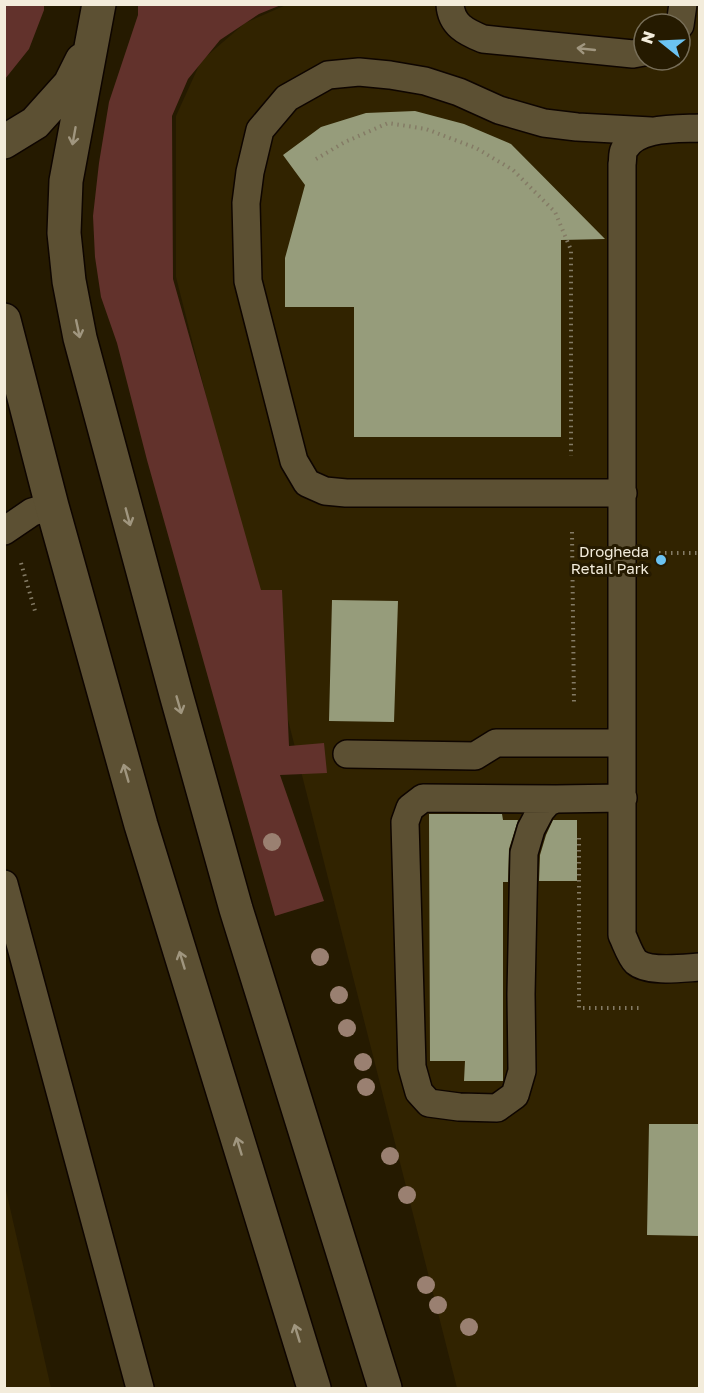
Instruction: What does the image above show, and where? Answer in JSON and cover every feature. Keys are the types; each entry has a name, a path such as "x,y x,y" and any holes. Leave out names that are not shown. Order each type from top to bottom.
{"street":[{"path":"99,4 66,181 64,233 69,281 80,338 236,909 386,1389"},
{"path":"4,142 35,123 70,84 92,37"},
{"path":"4,320 52,506 141,825 314,1389"}],"lane":[{"path":"450,4 451,14 459,26 483,39 632,54"},
{"path":"622,492 346,493 324,491 307,483 294,461 248,281 246,203 253,161 260,130 287,98 328,75 358,72 425,81 459,92 499,110 544,123 651,131 699,128"},
{"path":"651,131 636,137 624,150 622,164 622,935 636,962 650,968 699,967"},
{"path":"4,531 32,512 52,506"},
{"path":"347,754 475,756 495,743 622,744"},
{"path":"566,799 548,802 541,810 531,829 524,853 522,1071 515,1095 497,1108 429,1103 418,1092 412,1067 405,822 410,808 423,798 623,798"},
{"path":"4,884 140,1389"}],"path":[{"path":"316,159 345,142 388,123 426,129 476,148 513,170 555,212 571,250 574,743"},
{"path":"566,799 580,844 579,1008 645,1008"}],"shaded area":[{"path":"5,4 44,5 44,10 29,49 5,79"},
{"path":"138,5 281,5 259,14 220,40 188,79 172,116 173,279 261,590 282,590 289,746 324,743 327,773 280,775 324,901 275,916 147,460 117,343 101,297 95,257 93,216 99,163 109,102 138,15"},
{"name":"Drogheda Retail Park","path":"286,5 699,5 699,1388 457,1388 176,277 176,116 201,61 245,23"},
{"path":"5,1186 51,1388 5,1388"}],"building":[{"path":"415,111 464,124 511,144 605,239 561,240 561,437 354,437 354,307 285,307 285,258 305,185 283,155 321,127 366,113"},
{"path":"332,600 398,601 394,722 329,721"},
{"path":"429,814 502,814 503,820 518,820 509,849 508,882 503,882 503,1081 464,1081 465,1061 430,1061"},
{"path":"553,820 577,820 577,881 539,881 540,855"},
{"path":"649,1124 699,1124 699,1236 647,1235"}],"place":[{"name":"Drogheda Retail Park","path":"661,560"}]}
